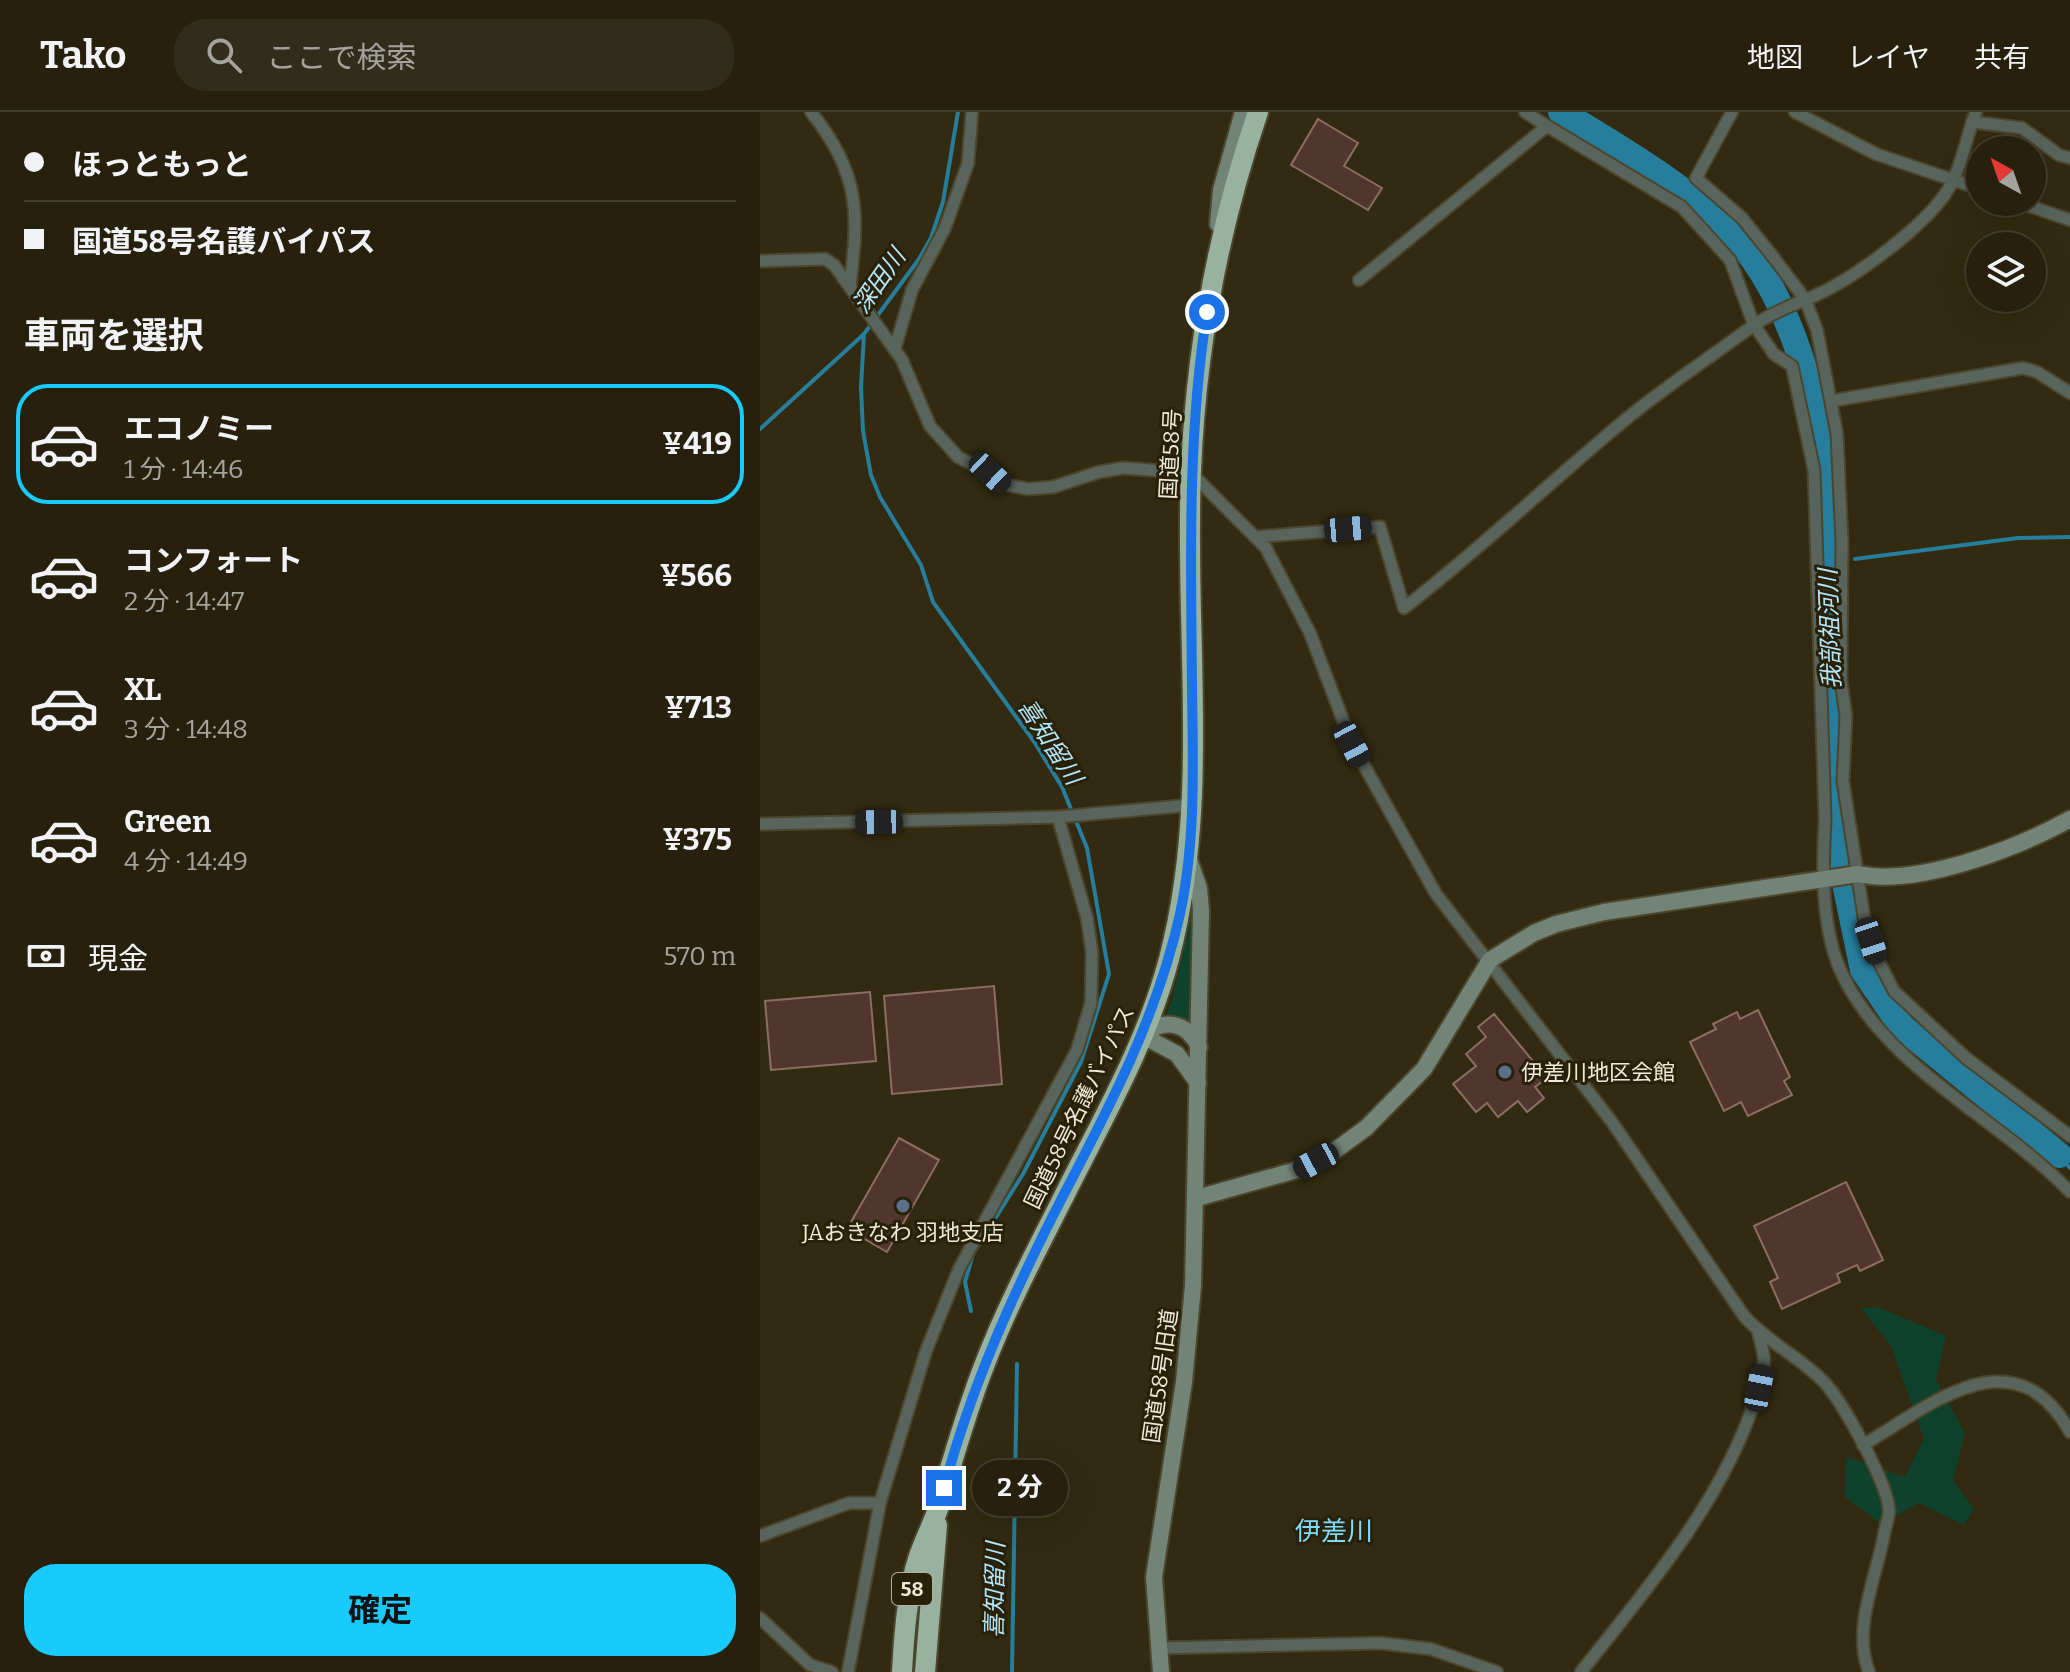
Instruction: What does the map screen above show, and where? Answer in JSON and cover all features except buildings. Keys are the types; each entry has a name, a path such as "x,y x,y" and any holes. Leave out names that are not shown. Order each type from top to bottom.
{"highway":[{"name":"国道58号","path":"1193,805 1191,473 1199,363 1215,261 1239,166 1258,112"},
{"name":"国道58号名護バイパス","path":"902,1672 917,1561 938,1509 961,1428 985,1362 1143,1036 1172,947 1188,856 1193,805"},
{"name":"国道58号名護バイパス","path":"925,1672 938,1509"}],"street":[{"path":"811,112 835,142 854,204 856,232 852,288"},
{"path":"892,344 912,290 945,228 968,163 972,112"},
{"path":"1215,261 1221,190 1243,112"},
{"path":"1525,112 1682,207 1730,260 1774,354 1792,366 1814,470 1825,879 1829,929 1843,978 1905,1057 2029,1151 2070,1192"},
{"path":"1732,112 1696,178 1742,218 1802,299 1817,330 1837,434 1842,541 1841,681 1846,716 1843,781 1865,923 1877,958 1894,991 1966,1058 2070,1136"},
{"path":"1795,112 1876,154 1966,184"},
{"path":"1255,537 1380,527 1404,608 1506,526 1551,483 1634,413 1757,323 1802,299 1813,297 1875,259 1939,202 1954,180 1974,117 2022,128 2059,155 2070,158"},
{"path":"1359,280 1547,126"},
{"path":"2046,212 2070,220"},
{"path":"760,261 825,259 834,265 892,344 930,426 958,457 990,473 1002,484 1028,489 1053,487 1099,472 1123,468 1191,473 1266,548 1310,633 1352,744 1436,894 1490,960 1612,1122 1758,1331 1825,1383 1863,1445 1885,1490 1890,1514 1866,1607 1865,1648 1869,1672"},
{"path":"1831,401 2023,368 2037,372 2070,393"},
{"path":"760,824 1061,817 1193,805"},
{"path":"848,1672 880,1503 916,1379 959,1269 1065,1076 1077,1050 1091,1003 1092,953 1087,918 1061,817"},
{"path":"1197,1198 1300,1169 1333,1152 1366,1128 1424,1069 1490,960 1556,924 1604,912 1825,879 1937,869 1983,858 2033,839 2070,819"},
{"name":"国道58号旧道","path":"1161,1672 1154,1577 1189,1339 1197,1198 1201,911 1199,888 1188,856"},
{"path":"1199,1084 1177,1054 1143,1036 1160,1024 1174,1024 1189,1031 1200,1050"},
{"path":"1581,1672 1709,1502 1743,1436 1759,1388 1765,1361 1758,1331"},
{"path":"1863,1445 1976,1382 2006,1382 2033,1390 2058,1411 2070,1432"},
{"path":"760,1536 849,1503 880,1503"},
{"path":"760,1618 810,1665 832,1672"},
{"path":"1158,1648 1380,1643 1431,1649 1497,1672"}],"green space":[{"path":"1192,913 1195,914 1196,1030 1183,1018 1166,1016"},
{"path":"1878,1307 1946,1336 1936,1380 1965,1433 1953,1480 1974,1509 1964,1525 1919,1503 1881,1524 1845,1497 1846,1457 1905,1477 1924,1439 1891,1346 1861,1308"}],"waterway":[{"name":"深田川","path":"760,429 864,334 919,259 931,238 943,202 958,112"},
{"name":"我部祖河川","path":"1561,112 1663,176 1712,214 1751,256 1778,302 1807,378 1825,457 1835,800 1842,869 1863,970 1902,1027 2059,1155"},
{"name":"喜知留川","path":"864,334 861,387 863,431 871,475 880,497 921,565 933,602 1035,743 1062,787 1087,848 1109,974 1081,1062 1023,1174 973,1254 965,1282 971,1311"},
{"path":"1855,559 2018,538 2070,537"},
{"name":"我部祖河川","path":"2059,1155 2070,1168"},
{"name":"喜知留川","path":"1012,1672 1017,1364"}],"place":[{"name":"伊差川地区会館","path":"1505,1072"},
{"name":"JAおきなわ 羽地支店","path":"903,1206"}],"district":[{"name":"伊差川","path":"1334,1531"}],"route":[{"path":"944,1488 985,1362 1143,1036 1169,959 1180,912 1193,805 1191,473 1199,363 1207,312"}]}
